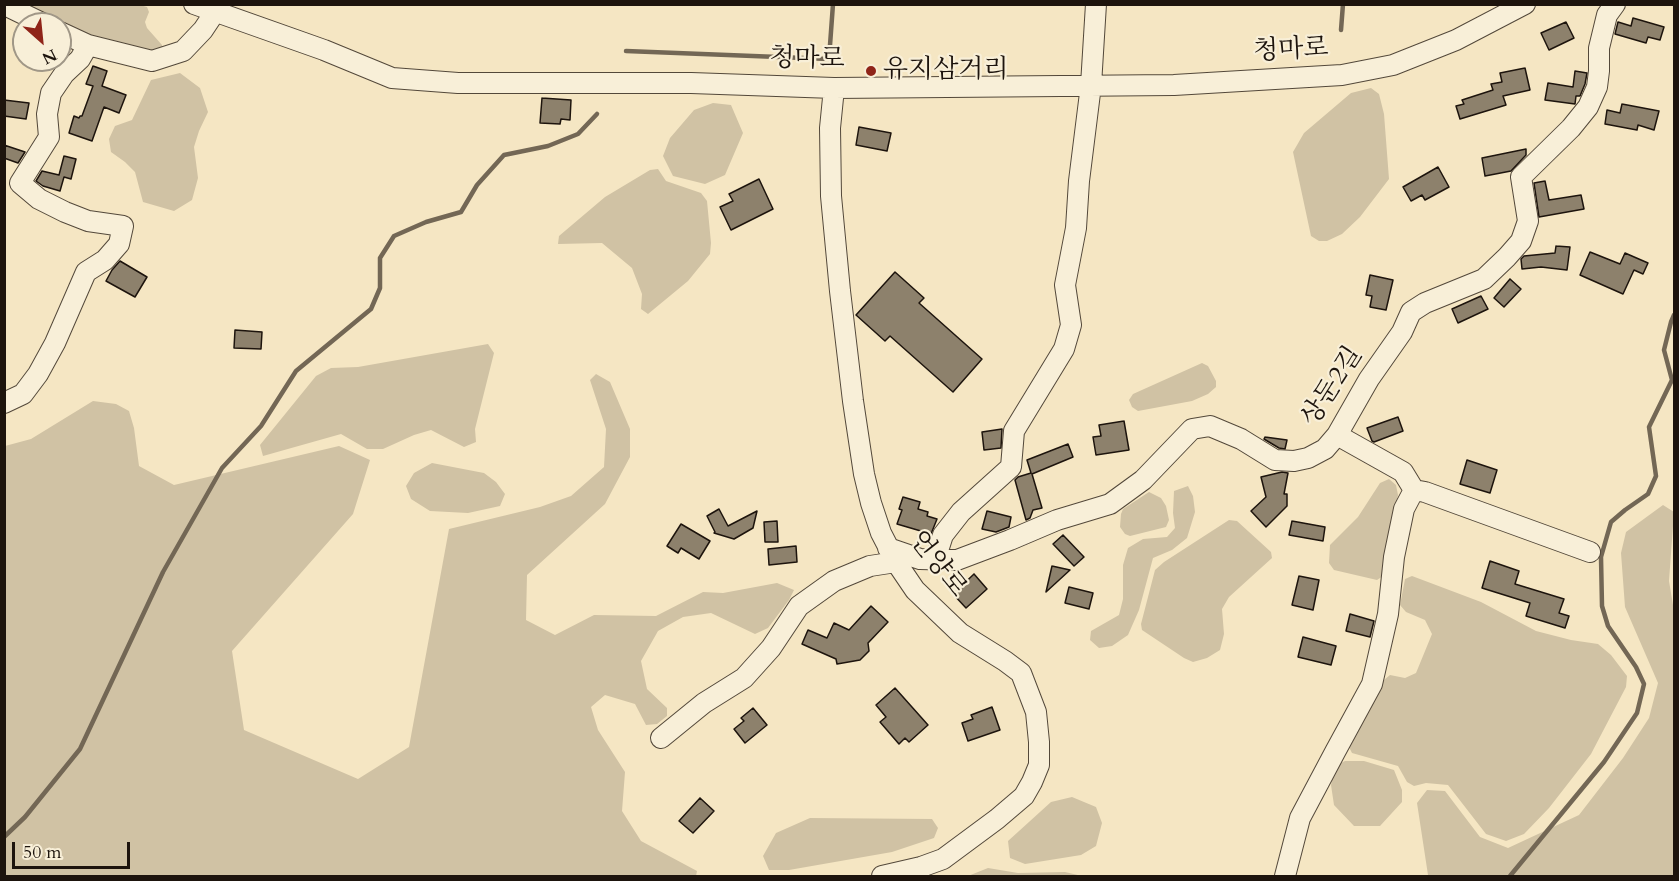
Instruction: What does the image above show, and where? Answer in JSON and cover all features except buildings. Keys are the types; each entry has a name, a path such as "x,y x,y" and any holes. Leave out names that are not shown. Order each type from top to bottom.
{"street":[{"name":"청마로","path":"194,4 324,50 392,78 458,83 691,83 834,88 1174,85 1342,75 1393,65 1456,39 1525,4"},
{"path":"935,560 943,535 962,512 1011,467 1014,432 1064,349 1071,326 1065,285 1076,228 1079,181 1091,85 1096,4"},
{"name":"상둔2길","path":"892,555 920,559 957,560 1057,520 1110,504 1143,480 1192,429 1210,426 1240,439 1275,460 1294,461 1308,458 1325,449 1337,435 1369,378 1402,332 1411,312 1425,303 1484,279 1521,241 1528,221 1521,177 1571,128 1588,107 1597,87 1599,48 1607,15 1615,4"},
{"path":"72,38 88,45 152,61 183,51 203,30 215,12"},
{"path":"4,403 23,394 38,374 55,343 86,272 105,260 119,244 123,226 88,221 65,212 39,199 12,177 49,136 47,114 51,93 64,74 80,59 88,45"},
{"name":"언양로","path":"834,88 830,128 831,196 840,291 864,474 880,533 915,590 942,617 960,633 1021,673 1036,712 1039,765 1024,796 943,859 921,867 882,876"},
{"path":"1337,435 1403,472 1414,490 1590,552"},
{"path":"1285,876 1300,818 1372,684 1388,614 1394,557 1404,509 1414,490"},
{"path":"661,738 704,703 744,678 771,648 799,606 834,581 892,555"}],"shaded area":[{"path":"23,5 140,5 147,7 149,12 145,22 147,28 163,49 154,54 90,38 72,29 72,12 37,12"},
{"path":"180,73 200,88 208,112 194,147 198,178 192,200 174,211 143,202 135,172 111,152 109,139 115,126 132,120 151,80"},
{"path":"1371,88 1379,94 1384,114 1389,179 1360,217 1342,234 1327,241 1319,241 1311,236 1293,152 1304,133 1351,93"},
{"path":"713,103 731,105 743,133 725,175 705,184 673,176 663,156 670,138 694,110"},
{"path":"658,169 666,181 701,193 707,201 711,243 710,254 688,281 648,314 641,309 642,294 632,268 602,243 558,244 559,236 605,197 650,170"},
{"path":"488,344 494,353 475,429 476,442 464,447 431,430 383,449 367,449 341,434 263,456 260,445 316,376 331,368 358,367"},
{"path":"1202,363 1208,366 1216,381 1216,387 1208,394 1192,401 1138,411 1132,407 1129,400 1133,394"},
{"path":"596,374 610,382 630,429 630,457 605,504 527,575 526,620 555,635 594,615 656,616 703,592 723,593 777,583 794,590 768,628 755,634 711,613 683,617 658,631 641,661 647,689 667,708 667,716 657,724 646,725 635,704 605,695 591,707 598,730 625,772 622,811 641,841 697,871 696,876 5,876 5,446 31,439 93,401 116,404 129,411 134,428 139,466 174,485 339,446 370,460 353,514 232,651 244,730 358,779 409,747 449,529 540,507 571,496 604,467 606,429 590,380"},
{"path":"432,463 484,473 496,482 505,494 500,506 468,513 430,511 411,499 406,486 414,473"},
{"path":"1389,479 1396,485 1398,495 1383,576 1377,580 1334,570 1329,563 1330,545 1358,517 1380,483"},
{"path":"1188,486 1193,496 1195,512 1187,538 1172,550 1153,558 1139,610 1128,635 1112,646 1099,648 1090,640 1091,631 1119,615 1123,599 1123,565 1128,548 1143,539 1167,537 1175,528 1174,491"},
{"path":"1149,492 1161,498 1166,506 1169,520 1166,527 1130,536 1125,534 1120,527 1123,509"},
{"path":"1663,505 1674,512 1669,581 1674,611 1674,876 1427,876 1417,803 1427,790 1445,791 1480,837 1508,848 1579,815 1623,758 1649,718 1658,683 1625,607 1621,553 1626,532"},
{"path":"1229,520 1237,521 1271,552 1272,558 1229,597 1222,609 1224,634 1220,650 1207,658 1193,662 1142,630 1141,624 1155,570"},
{"path":"1412,576 1481,602 1536,631 1598,644 1611,655 1627,676 1626,687 1591,754 1549,808 1524,834 1506,841 1486,834 1448,785 1426,783 1414,786 1407,782 1398,766 1352,753 1349,747 1384,680 1390,675 1405,678 1416,673 1432,634 1425,620 1406,612 1400,605 1405,579"},
{"path":"1345,761 1364,761 1394,770 1402,790 1402,802 1380,826 1354,826 1334,805 1331,785 1335,766"},
{"path":"1072,797 1096,807 1102,823 1096,846 1081,855 1025,864 1010,858 1008,841 1051,802"},
{"path":"810,818 932,819 938,828 934,838 892,852 789,870 769,870 763,856 776,833"},
{"path":"988,868 1018,873 1065,872 1082,876 968,876"}],"waterway":[{"path":"626,51 829,59 833,4"},
{"path":"1341,30 1343,4"},
{"path":"4,837 25,817 80,749 163,572 222,468 261,426 296,371 371,309 380,288 380,258 394,236 426,222 461,212 477,185 504,155 548,146 578,134 597,114"},
{"path":"1510,876 1604,762 1637,713 1644,684 1636,667 1608,626 1602,606 1601,557 1611,522 1648,494 1656,476 1649,427 1672,380 1664,350 1674,315"}],"place":[{"name":"유지삼거리","path":"871,71"}]}
